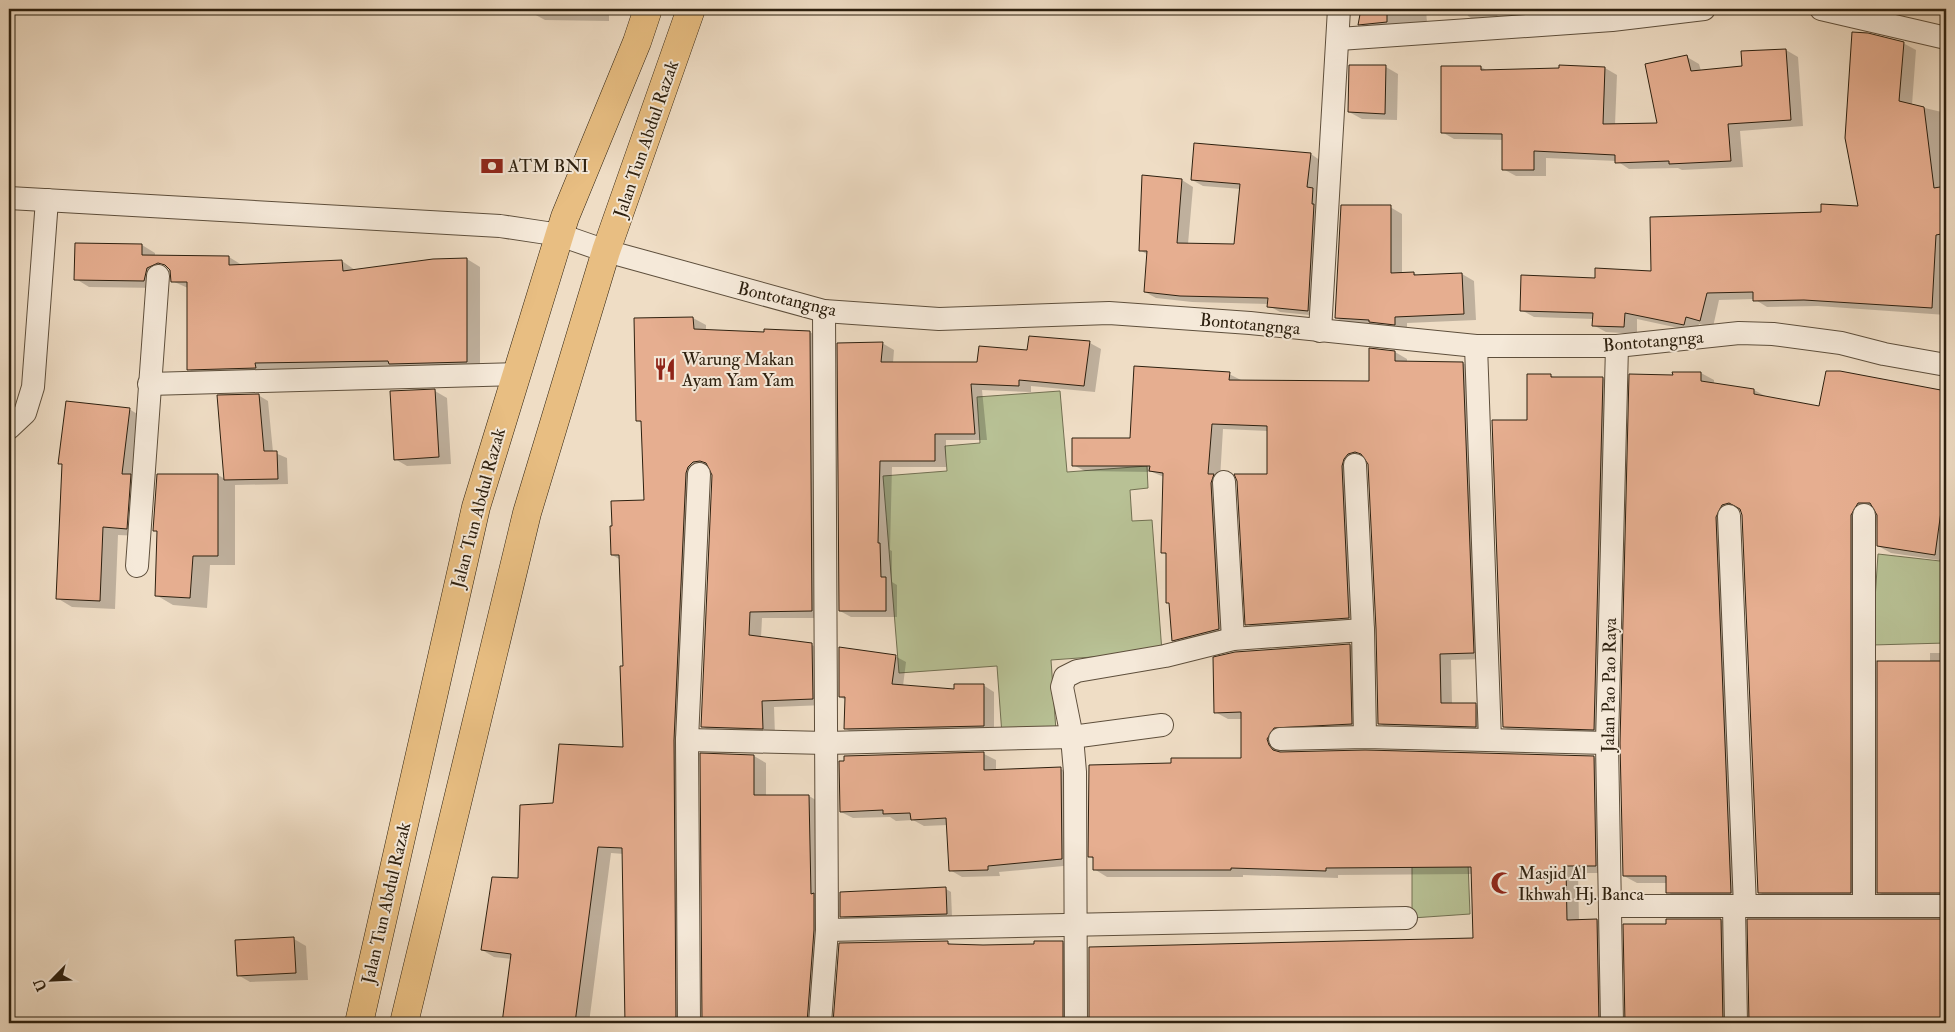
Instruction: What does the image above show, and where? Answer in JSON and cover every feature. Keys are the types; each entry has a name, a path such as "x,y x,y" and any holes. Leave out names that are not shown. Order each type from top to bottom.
{"main road":[{"name":"Jalan Tun Abdul Razak","path":"359,1023 476,507 515,374 565,217 637,42 648,9"},
{"name":"Jalan Tun Abdul Razak","path":"404,1023 528,513 606,251 691,9"}],"street":[{"path":"1320,331 1339,9"},
{"path":"1338,40 1612,20 1704,9"},
{"path":"1821,9 1946,38"},
{"name":"Bontotangnga","path":"9,198 500,226 560,235 606,251 824,311 939,319 1109,313 1250,323 1476,346 1617,346 1739,333 1773,334 1841,342 1884,354 1946,365"},
{"path":"9,428 25,413 33,386 48,200"},
{"path":"137,566 158,276"},
{"path":"820,1023 827,930 824,311"},
{"path":"1476,346 1490,740"},
{"name":"Jalan Pao Pao Raya","path":"1612,1023 1606,743 1617,346"},
{"path":"150,384 515,374"},
{"path":"1355,465 1363,630 1365,737"},
{"path":"689,1023 687,740 699,474"},
{"path":"1224,482 1233,639"},
{"path":"1729,516 1739,906 1736,1023"},
{"path":"1864,516 1864,906"},
{"path":"1076,1023 1075,772 1072,737 1062,687 1064,677 1077,670 1165,656 1233,639 1363,630"},
{"path":"687,740 826,743 1072,737 1162,726"},
{"path":"1280,738 1365,737 1606,743"},
{"path":"1610,906 1946,906"},
{"path":"827,930 1077,927 1406,918"}],"green space":[{"path":"1060,391 1067,472 1147,466 1148,488 1130,490 1132,521 1152,520 1162,652 1051,660 1056,731 1002,735 997,666 899,673 883,476 947,471 945,446 980,443 977,397"},
{"path":"1946,529 1946,643 1872,645 1878,554 1940,561"},
{"path":"1468,863 1470,914 1412,918 1412,864"}],"building":[{"path":"1361,9 1387,9 1387,22 1358,25"},
{"path":"1852,32 1868,33 1904,42 1899,101 1924,107 1934,188 1946,186 1946,233 1936,235 1932,308 1804,300 1753,301 1753,292 1707,293 1700,321 1686,317 1684,325 1625,313 1624,327 1592,326 1593,313 1520,311 1521,275 1595,278 1595,268 1651,271 1650,217 1821,212 1821,204 1858,206 1845,138"},
{"path":"1786,49 1791,120 1728,124 1731,161 1669,164 1669,161 1615,163 1615,155 1534,151 1534,170 1502,170 1502,134 1441,133 1441,66 1481,66 1481,70 1559,68 1559,65 1605,67 1603,124 1657,123 1645,64 1687,55 1691,71 1742,66 1741,51"},
{"path":"1349,65 1386,65 1385,114 1348,112"},
{"path":"1194,143 1311,153 1307,187 1313,188 1312,204 1314,204 1308,311 1267,307 1268,298 1180,296 1144,292 1147,251 1139,251 1142,175 1182,179 1177,243 1234,244 1240,184 1191,180"},
{"path":"1341,205 1391,205 1391,273 1414,272 1414,275 1462,273 1464,314 1395,317 1395,325 1369,322 1369,320 1335,318"},
{"path":"75,243 142,244 142,255 229,256 229,265 342,260 343,271 433,259 467,258 467,362 389,364 388,361 255,363 256,368 187,370 187,282 171,282 170,270 165,265 158,263 147,268 144,281 74,280"},
{"path":"693,317 694,329 764,332 764,329 810,331 812,611 750,612 749,635 812,643 813,699 762,701 763,729 701,727 712,475 706,463 700,461 693,462 688,467 686,473 674,740 676,1023 625,1023 622,848 598,847 575,1023 502,1023 511,954 481,950 492,877 518,878 520,805 553,803 559,744 623,747 620,666 623,666 619,555 611,555 610,526 612,526 611,501 644,500 641,421 636,421 634,318"},
{"path":"1029,336 1090,341 1084,386 1019,380 1019,386 971,384 975,434 935,434 935,461 880,461 878,543 880,543 881,577 886,577 886,611 839,611 837,343 883,342 881,362 977,362 979,346 1027,350"},
{"path":"1369,348 1395,351 1395,361 1463,362 1474,653 1440,654 1441,703 1476,703 1476,727 1378,724 1376,629 1368,464 1361,454 1355,452 1348,454 1342,466 1349,618 1245,625 1237,481 1234,474 1267,474 1267,426 1212,424 1208,474 1214,474 1211,483 1219,629 1172,641 1169,603 1166,603 1166,553 1161,553 1163,473 1149,471 1150,466 1072,466 1072,438 1130,438 1134,366 1230,372 1229,380 1369,381"},
{"path":"1826,371 1840,371 1946,391 1946,475 1935,555 1877,546 1877,515 1870,503 1858,503 1851,515 1851,893 1758,893 1742,515 1740,509 1729,503 1722,505 1716,517 1731,893 1666,893 1666,876 1623,876 1620,743 1629,374 1673,375 1672,372 1701,372 1701,381 1754,389 1754,394 1819,406"},
{"path":"1527,374 1551,374 1551,377 1603,377 1594,730 1503,727 1492,420 1527,420"},
{"path":"435,389 439,457 394,460 390,391"},
{"path":"259,394 264,451 277,451 278,479 224,480 217,395"},
{"path":"66,401 130,408 122,474 131,474 127,529 103,527 100,601 56,599 62,464 58,464"},
{"path":"157,474 218,474 218,556 193,556 190,598 155,596 157,531 153,531"},
{"path":"1350,644 1352,724 1274,728 1267,739 1273,750 1280,752 1365,750 1594,756 1596,866 1566,866 1567,920 1597,919 1599,1023 1089,1023 1089,947 1473,938 1471,867 1326,868 1326,871 1231,868 1231,870 1093,870 1093,857 1088,857 1089,765 1171,763 1171,758 1241,758 1241,712 1214,713 1213,657 1235,652"},
{"path":"839,647 896,655 892,684 954,689 954,684 984,684 984,726 844,729 845,697 839,697"},
{"path":"1877,661 1946,661 1946,893 1877,893"},
{"path":"984,752 984,770 1061,767 1062,859 988,866 988,870 949,871 946,818 911,820 910,813 883,814 883,810 840,812 839,761 844,761 844,756"},
{"path":"700,753 754,755 754,795 809,795 811,894 814,893 814,930 807,1023 702,1023"},
{"path":"946,887 947,914 840,917 840,892"},
{"path":"1666,919 1721,919 1723,1023 1625,1023 1623,924 1666,924"},
{"path":"1747,919 1946,919 1946,1023 1749,1023"},
{"path":"294,937 296,973 237,976 235,940"},
{"path":"948,941 948,944 983,945 1034,944 1034,941 1063,941 1063,1023 833,1023 839,943"}],"place":[{"name":"ATM BNI","path":"492,166"},
{"name":"Warung Makan Ayam Yam Yam","path":"665,369"},
{"name":"Masjid Al Ikhwah Hj. Banca","path":"1502,883"}]}
